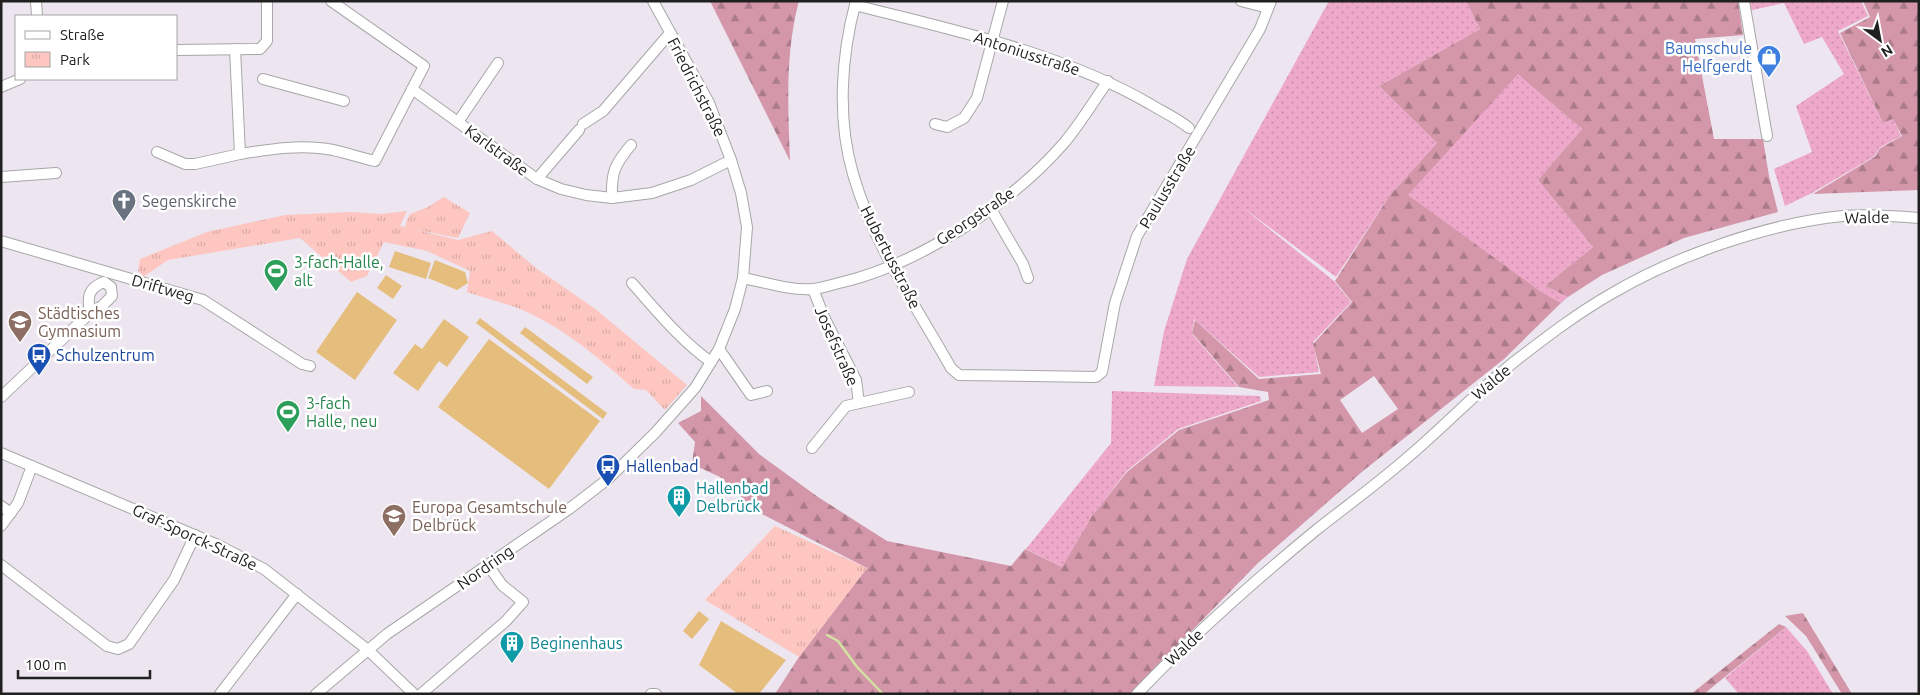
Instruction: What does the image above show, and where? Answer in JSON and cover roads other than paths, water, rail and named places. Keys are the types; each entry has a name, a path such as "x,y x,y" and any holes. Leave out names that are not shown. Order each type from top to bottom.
{"street":[{"path":"36,1 37,15"},
{"path":"178,50 260,49 267,42 267,1"},
{"path":"157,152 185,164 195,164 276,148 334,150 375,161 424,66 331,1"},
{"name":"Friedrichstraße","path":"653,1 708,103 731,160 741,193 747,227 742,278 736,309 719,349"},
{"path":"935,124 947,127 964,118 977,98 1003,1"},
{"path":"1241,1 1269,5"},
{"path":"1744,1 1767,136"},
{"name":"Antoniusstraße","path":"855,3 993,40 1088,72 1126,90 1189,128"},
{"name":"Hubertusstraße","path":"855,3 844,64 843,121 853,174 870,222 892,266 951,368 959,375 1088,376"},
{"name":"Paulusstraße","path":"1088,376 1096,376 1102,372 1115,303 1137,236 1260,29 1269,5"},
{"name":"Karlstraße","path":"537,179 581,127 603,111 670,33"},
{"path":"234,49 240,154"},
{"name":"Karlstraße","path":"458,122 498,63"},
{"path":"263,79 344,102"},
{"path":"1,87 18,80"},
{"name":"Georgstraße","path":"742,278 784,287 813,289 860,279 892,266 954,234 1023,184 1064,142 1108,82"},
{"name":"Karlstraße","path":"412,89 537,179 560,189 586,195 612,198 652,193 691,180 731,160"},
{"path":"1194,141 1189,135 1189,128 1201,128"},
{"path":"612,198 611,180 616,163 631,145"},
{"path":"1,177 56,173"},
{"path":"991,209 1023,264 1028,278"},
{"name":"Walde","path":"1137,694 1163,666 1258,579 1316,530 1403,462 1499,375 1574,316 1648,274 1698,253 1754,235 1842,216 1866,215 1919,218"},
{"name":"Driftweg","path":"1,241 106,277 203,300 302,364 310,366"},
{"path":"1,397 90,313 102,306 112,296 111,287 106,277 91,290 88,302 90,313"},
{"path":"632,282 669,324 701,355 711,362 719,349 751,395 767,391"},
{"name":"Josefstraße","path":"813,289 824,317 856,380 859,403"},
{"name":"Nordring","path":"316,694 387,634 569,509 608,478 672,414 695,388 711,362"},
{"name":"Josefstraße","path":"812,448 846,406 910,392"},
{"name":"Graf-Sporck-Straße","path":"1,453 194,535 264,569 368,650 414,694"},
{"path":"1,526 18,503 32,466"},
{"path":"1,506 11,513"},
{"path":"1,565 107,646 118,649 128,644 174,580 194,535"},
{"path":"421,694 506,621 523,602 502,585 488,565"},
{"path":"220,694 297,594"},
{"path":"651,694 656,694"}],"waterway":[{"path":"827,635 838,641 857,667 883,694"}],"place":[{"name":"Baumschule Helfgerdt","path":"1769,78"},
{"name":"Segenskirche","path":"124,222"},
{"name":"3-fach-Halle, alt","path":"276,292"},
{"name":"Städtisches Gymnasium","path":"20,343"},
{"name":"Schulzentrum","path":"39,376"},
{"name":"3-fach Halle, neu","path":"288,433"},
{"name":"Hallenbad","path":"608,487"},
{"name":"Hallenbad Delbrück","path":"679,518"},
{"name":"Europa Gesamtschule Delbrück","path":"394,537"},
{"name":"Beginenhaus","path":"512,664"}]}
